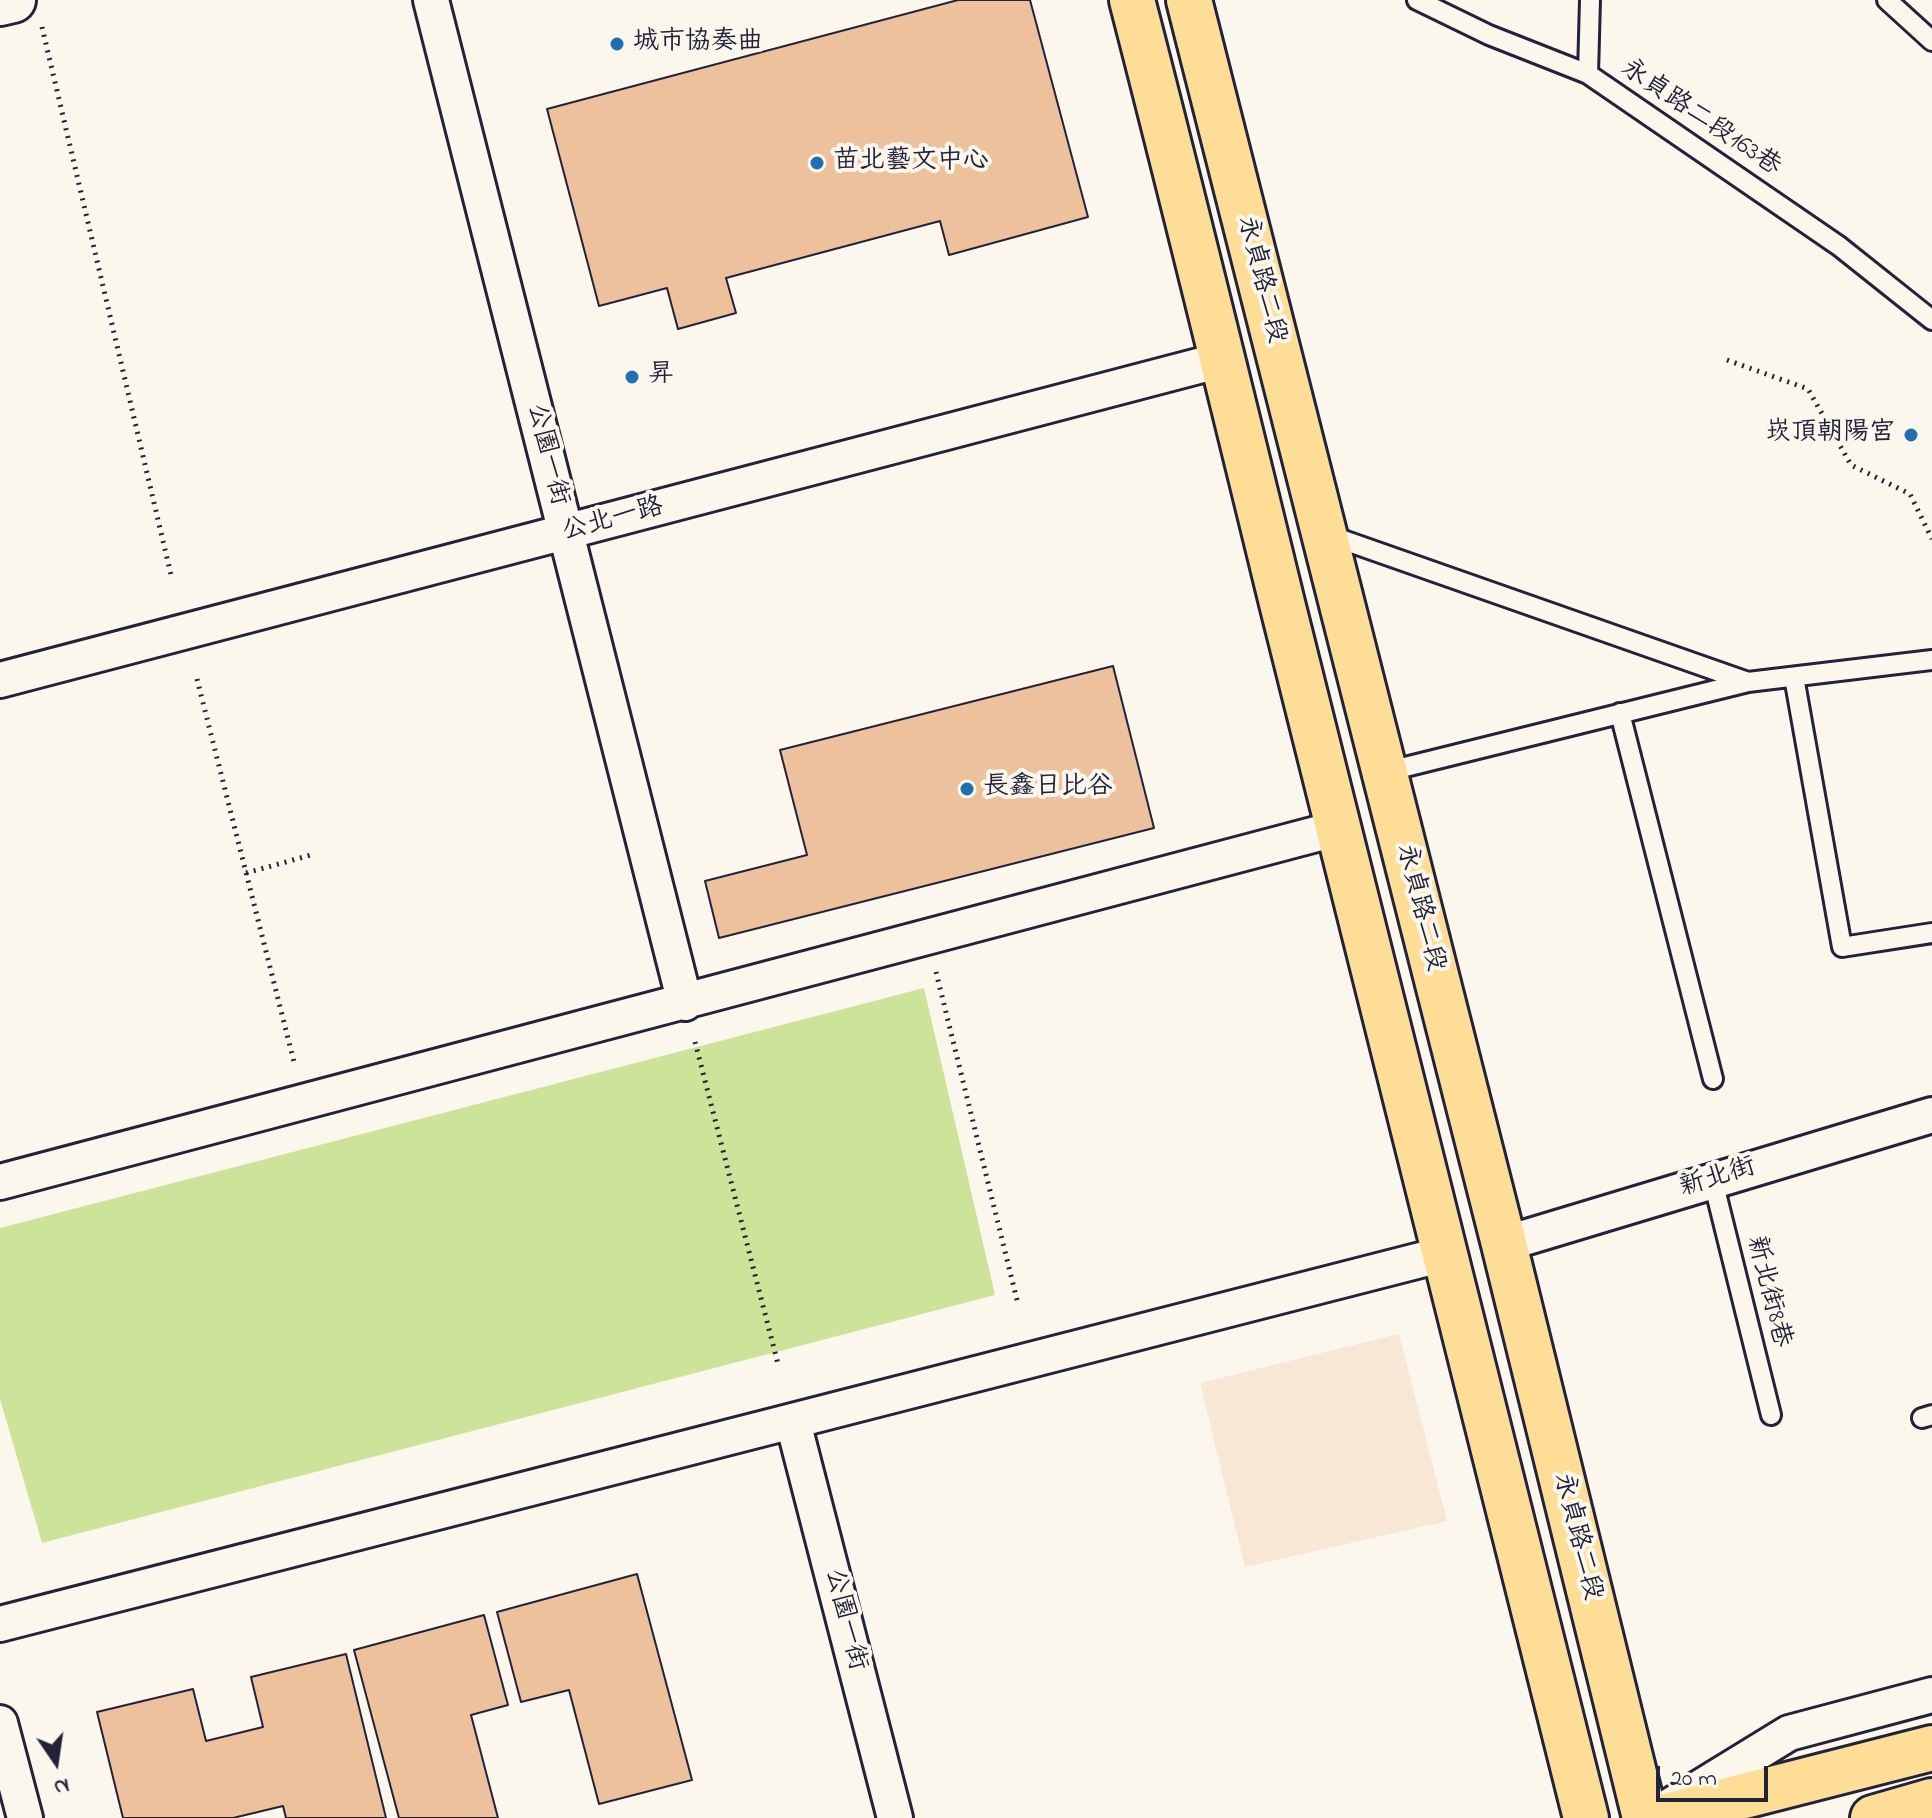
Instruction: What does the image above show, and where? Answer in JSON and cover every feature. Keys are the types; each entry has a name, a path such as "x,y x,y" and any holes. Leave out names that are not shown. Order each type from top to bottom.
{"main road":[{"name":"永貞路二段","path":"1132,0 1225,359 1282,602 1448,1253 1586,1818"},
{"name":"永貞路二段","path":"1189,0 1648,1818"},
{"path":"1282,602 1337,589"},
{"path":"1658,1818 1852,1771 1932,1748"},
{"path":"1873,1818 1932,1801"}],"street":[{"name":"公園一街","path":"431,0 685,1003"},
{"name":"公北一路","path":"0,680 567,534 1225,359"},
{"path":"0,1182 1339,828"},
{"name":"新北街","path":"1504,1244 1932,1115"},
{"path":"0,1624 1448,1253"},
{"name":"公園一街","path":"793,1422 895,1818"},
{"path":"1648,1818 1789,1733 1932,1695"},
{"path":"0,1723 25,1818"}],"lane":[{"name":"永貞路二段163巷","path":"1417,0 1489,35 1588,74 1839,246 1932,320"},
{"path":"1588,74 1590,0"},
{"path":"1887,0 1932,41"},
{"path":"1322,533 1748,682"},
{"path":"1385,772 1748,682 1932,660"},
{"path":"1794,677 1842,947 1932,933"},
{"path":"1620,713 1713,1079"},
{"name":"新北街8巷","path":"1713,1181 1771,1415"}],"path":[{"path":"17,6 171,575"},
{"path":"1727,360 1808,389 1851,465 1910,494 1932,539"},
{"path":"197,679 294,1062"},
{"path":"246,873 311,855"},
{"path":"936,972 1018,1304"},
{"path":"695,1042 778,1364"}],"shaded area":[{"path":"1399,1334 1447,1521 1245,1567 1200,1383"}],"green space":[{"path":"924,988 995,1295 42,1543 0,1399 0,1228"}],"building":[{"name":"苗北藝文中心","path":"958,0 1030,0 1088,217 949,255 940,221 726,278 736,313 678,329 667,288 599,306 547,109"},
{"name":"長鑫日比谷","path":"1113,666 1154,828 719,938 705,881 807,855 780,750"},
{"path":"637,1574 692,1780 599,1804 569,1690 521,1702 497,1612"},
{"path":"484,1615 508,1705 471,1715 498,1818 399,1818 354,1650"},
{"path":"346,1654 386,1818 286,1818 283,1806 233,1818 123,1818 97,1712 193,1689 206,1741 263,1727 251,1677"}],"place":[{"name":"城市協奏曲","path":"617,44"},
{"name":"苗北藝文中心","path":"817,163"},
{"name":"昇","path":"632,377"},
{"name":"崁頂朝陽宮","path":"1911,435"},
{"name":"長鑫日比谷","path":"967,789"}]}
